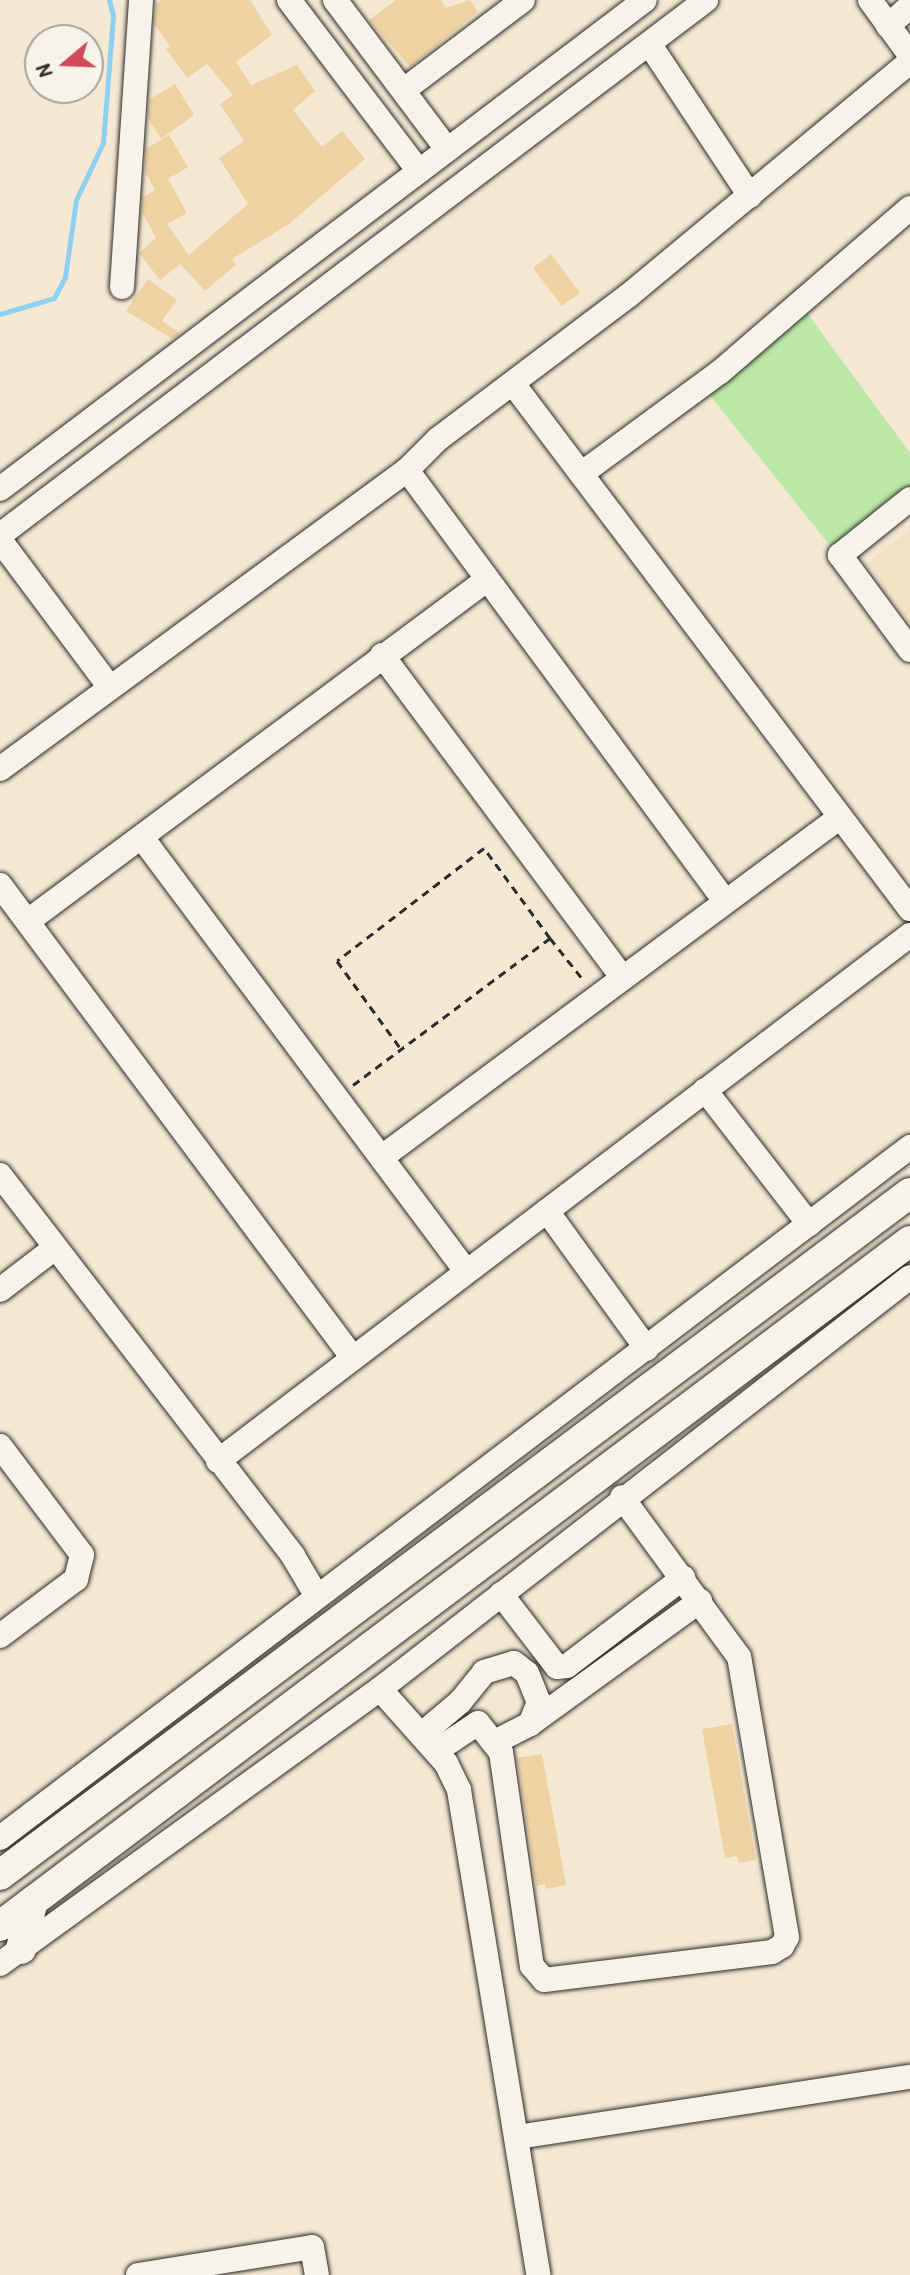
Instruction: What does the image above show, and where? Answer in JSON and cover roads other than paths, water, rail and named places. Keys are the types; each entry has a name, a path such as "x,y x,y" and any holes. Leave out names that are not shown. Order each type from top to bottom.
{"main road":[{"path":"0,1875 910,1193"},
{"path":"0,1926 910,1241"},
{"path":"10,1957 33,1901"}],"street":[{"path":"122,287 141,0"},
{"path":"289,0 419,171"},
{"path":"335,0 447,149"},
{"path":"404,90 523,0"},
{"path":"1,486 645,0"},
{"path":"109,686 0,538 706,0"},
{"path":"870,0 910,55"},
{"path":"888,26 910,6"},
{"path":"650,45 750,196"},
{"path":"0,769 407,470 438,439 514,385 750,196 910,62"},
{"path":"581,474 720,372 910,208"},
{"path":"514,385 910,909"},
{"path":"63,442 85,471"},
{"path":"407,470 485,581 725,901"},
{"path":"908,504 840,555 910,650"},
{"path":"28,921 143,839 382,655 485,581"},
{"path":"382,655 623,978"},
{"path":"382,1157 839,818"},
{"path":"143,839 466,1271"},
{"path":"0,885 353,1358"},
{"path":"218,1461 910,935"},
{"path":"705,1090 809,1224"},
{"path":"0,1838 315,1593 647,1349 910,1147"},
{"path":"0,1175 315,1593"},
{"path":"547,1211 647,1349"},
{"path":"0,1290 55,1248"},
{"path":"10,1957 380,1689 622,1497 910,1277"},
{"path":"0,1446 82,1555 76,1579 0,1635"},
{"path":"429,1743 478,1723 501,1752 536,1975 544,1980 772,1952 782,1946 787,1937 744,1673 731,1642 622,1497"},
{"path":"501,1594 557,1667 567,1666 683,1578"},
{"path":"495,1742 530,1724 700,1601"},
{"path":"429,1743 484,1672 514,1663 535,1685 539,1702 530,1724"},
{"path":"380,1689 429,1743 459,1790 538,2275"},
{"path":"517,2137 910,2077"},
{"path":"138,2275 312,2247 317,2275"}],"waterway":[{"path":"0,314 54,298 65,277 76,200 103,143 113,15 109,0"}]}
